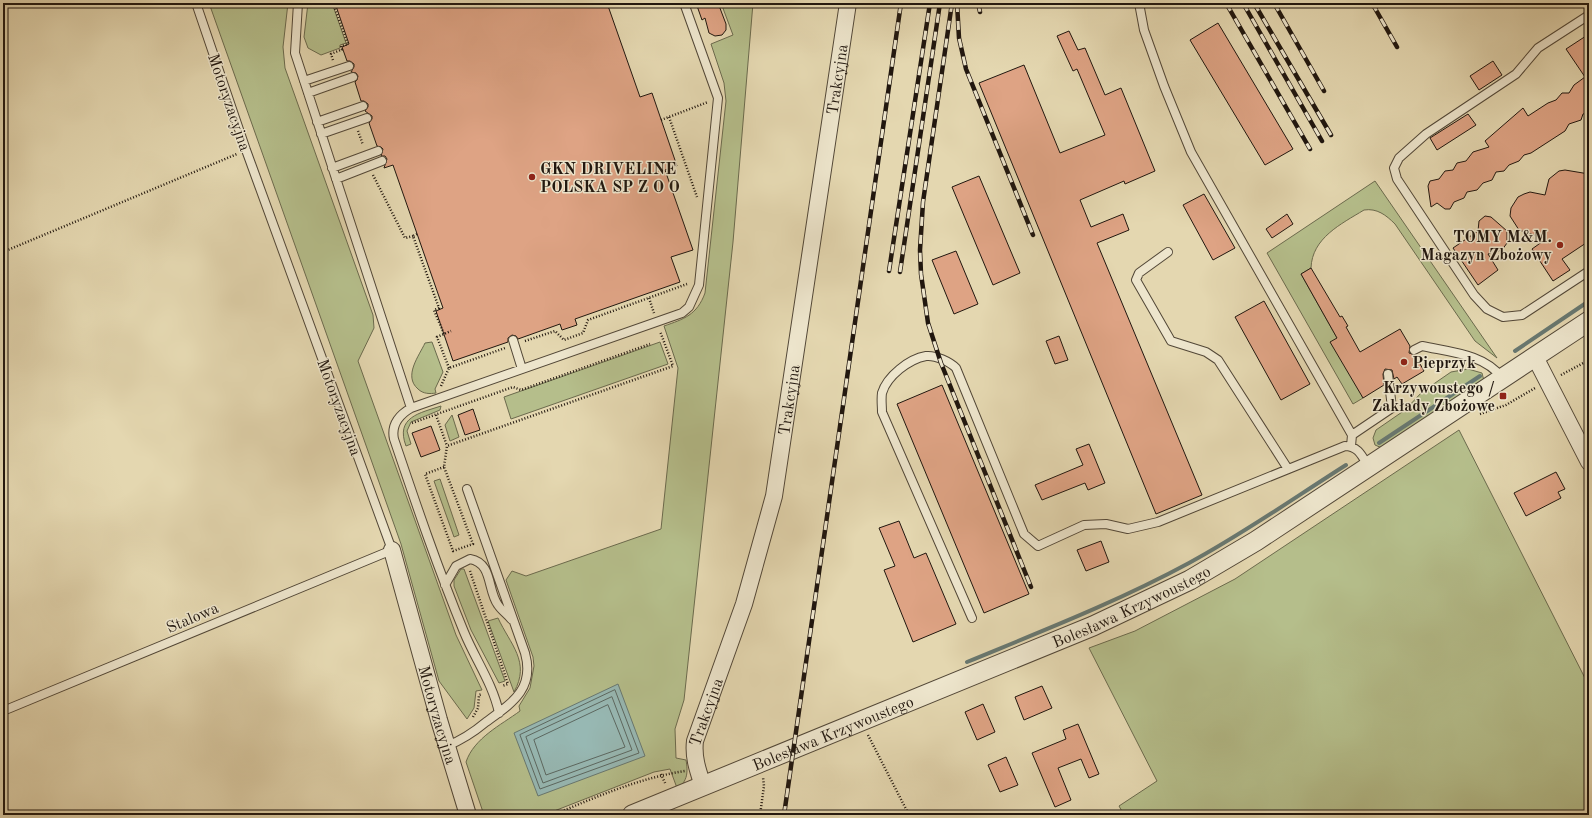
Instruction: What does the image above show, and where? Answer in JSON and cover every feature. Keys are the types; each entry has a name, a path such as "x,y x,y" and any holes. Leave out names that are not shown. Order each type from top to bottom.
{"street":[{"name":"Trakcyjna","path":"700,777 694,754 695,741 744,604 774,496 848,3"},
{"name":"Bolesława Krzywoustego","path":"632,815 700,777 758,764 1093,626 1190,580 1256,541 1589,321"},
{"path":"1534,357 1589,462"},
{"name":"Motoryzacyjna","path":"392,550 468,815"}],"lane":[{"name":"Motoryzacyjna","path":"196,3 246,150 392,550"},
{"path":"298,3 295,53 411,408"},
{"path":"499,713 491,686 464,632 446,585 393,436 394,426 400,417 411,408 682,313 689,307 698,291 718,98 684,3"},
{"path":"1139,3 1146,37 1191,152 1352,435 1351,446"},
{"path":"1589,14 1538,48 1516,74 1426,134 1400,158 1394,168 1397,179 1469,288 1487,309 1503,317 1522,315 1589,271"},
{"path":"304,81 349,66"},
{"path":"308,93 352,77"},
{"path":"318,122 363,106"},
{"path":"321,134 367,118"},
{"path":"332,168 378,150"},
{"path":"336,178 382,160"},
{"path":"1168,252 1139,273 1136,280 1171,342 1206,352 1218,360 1288,469"},
{"path":"513,340 522,369"},
{"path":"1414,350 1422,346 1474,357 1497,371 1502,378"},
{"path":"972,618 882,412 882,393 893,375 902,367 927,356 951,362 956,368 1024,534 1038,546 1084,525 1106,524 1128,529 1158,522 1338,449 1351,446 1359,451 1368,466"},
{"path":"1352,435 1392,408 1388,374"},
{"path":"447,746 461,741 513,702 524,687 528,673 525,653 467,489"},
{"name":"Stalowa","path":"3,711 392,550"},
{"path":"446,585 456,566 470,559 478,561 484,568 497,604 513,621"}],"path":[{"path":"333,3 348,44 341,46 342,50"},
{"path":"669,117 699,203"},
{"path":"3,252 246,150"},
{"path":"418,234 413,236 439,308 434,310 444,334"},
{"path":"588,320 689,283"},
{"path":"447,446 673,366 649,298"},
{"path":"449,368 437,337 451,331"},
{"path":"412,424 513,387 521,390 650,344"},
{"path":"1478,415 1506,405 1589,360"},
{"path":"436,415 447,446 444,467 473,544 453,551 425,474 444,467"},
{"path":"508,684 513,702"},
{"path":"863,721 866,732 909,815"},
{"path":"758,764 764,786 760,815"},
{"path":"553,815 619,788 654,777 700,777"}],"green space":[{"path":"209,3 288,3 283,47 285,68 373,315 374,328 358,361 456,635 482,690 476,691 474,708 467,719 439,681 401,544"},
{"path":"308,3 332,3 346,43 340,45 340,48 321,55 308,48 304,37"},
{"path":"721,3 753,3 733,242 684,700 675,729 676,758 686,760 686,776 681,786 677,788 670,769 654,772 544,815 484,815 466,762 470,753 482,739 520,711 519,706 530,688 534,666 533,657 506,580 512,571 526,576 661,529 678,368 664,326 684,318 694,311 705,293 726,101 724,83 711,44 733,35"},
{"path":"1375,181 1497,358 1475,341 1395,224 1377,211 1364,210 1337,227 1322,240 1316,248 1311,268 1301,274 1337,338 1363,398 1353,404 1267,253"},
{"path":"432,342 443,372 435,389 436,393 424,393 414,384 412,372 416,360 425,343"},
{"path":"660,342 668,364 511,419 504,397"},
{"path":"1468,369 1482,373 1484,381 1382,448 1375,445 1373,438 1376,430 1405,410 1422,392 1451,372"},
{"path":"441,406 440,410 411,422 407,431 411,444 406,446 403,436 404,428 407,422 418,414"},
{"path":"452,415 459,437 450,441 445,425"},
{"path":"1459,430 1589,686 1589,815 1124,815 1119,806 1157,781 1089,648 1135,631 1235,579"},
{"path":"440,479 459,535 454,537 434,481"},
{"path":"461,569 464,569 505,681 499,683 471,630 454,586 454,580"},
{"path":"498,618 513,645 520,662 519,681 514,692 488,621"}],"water":[{"path":"618,684 645,756 538,796 514,733"}],"building":[{"name":"GKN DRIVELINE POLSKA SP Z O O","path":"335,3 607,3 640,97 652,93 677,166 665,170 693,250 671,257 680,282 575,319 577,325 562,330 560,324 518,339 516,336 512,335 508,338 508,342 453,361 436,311 443,308 393,165 384,168 387,159 385,156 381,156 383,149 377,146 369,123 372,116 365,111 368,104 361,101 355,82 358,76 356,73 351,72 354,64 347,61 342,47 349,44"},
{"path":"696,3 718,3 726,24 726,30 722,35 715,36 709,33 705,18 702,20"},
{"path":"1218,23 1293,149 1265,165 1190,40"},
{"path":"1069,31 1078,50 1085,48 1105,95 1121,88 1155,171 1125,184 1124,181 1080,200 1091,227 1123,214 1129,230 1097,243 1202,495 1156,514 979,83 1024,65 1060,153 1105,135 1077,69 1073,71 1057,36"},
{"path":"1589,34 1589,112 1583,114 1581,120 1569,124 1565,131 1531,153 1524,155 1519,161 1509,165 1504,171 1496,172 1492,180 1483,183 1477,190 1467,192 1464,198 1454,202 1450,209 1445,209 1437,203 1431,207 1428,186 1430,181 1439,179 1445,171 1453,170 1457,163 1466,161 1473,152 1489,147 1485,141 1523,108 1528,116 1548,103 1556,100 1562,93 1569,93 1574,85 1585,77 1566,49"},
{"path":"1493,61 1502,75 1479,90 1470,76"},
{"path":"1468,114 1476,125 1437,150 1430,138"},
{"path":"1565,170 1589,174 1589,241 1562,259 1570,270 1553,281 1532,249 1546,239 1519,230 1510,216 1511,208 1518,197 1530,192 1545,195 1549,179 1559,171"},
{"path":"979,176 1020,273 993,285 952,187"},
{"path":"1204,194 1235,248 1213,260 1183,205"},
{"path":"1287,214 1293,224 1272,238 1266,229"},
{"path":"1485,216 1491,217 1507,231 1507,243 1502,250 1488,254 1498,270 1478,285 1453,248 1478,231 1479,221"},
{"path":"956,251 978,304 954,314 932,260"},
{"path":"1311,268 1340,317 1342,316 1348,326 1346,327 1360,352 1400,329 1410,346 1409,353 1415,355 1424,371 1402,384 1397,377 1394,379 1392,370 1385,369 1383,374 1384,385 1363,398 1330,342 1337,338 1301,274"},
{"path":"1264,301 1310,384 1281,400 1235,317"},
{"path":"1059,336 1068,360 1055,364 1046,341"},
{"path":"942,385 1029,594 984,613 897,404"},
{"path":"473,409 480,430 465,435 458,415"},
{"path":"431,426 440,450 421,457 412,433"},
{"path":"1089,444 1105,483 1088,490 1085,483 1042,500 1035,485 1083,465 1076,449"},
{"path":"1556,472 1565,489 1558,492 1561,498 1526,516 1514,493"},
{"path":"899,521 914,558 926,553 956,624 913,642 884,570 895,566 879,528"},
{"path":"1101,541 1109,562 1086,571 1077,550"},
{"path":"1042,686 1052,708 1024,720 1015,697"},
{"path":"983,704 995,732 977,740 965,712"},
{"path":"1078,724 1099,774 1089,778 1081,759 1058,768 1071,800 1055,807 1032,753 1066,739 1063,730"},
{"path":"1006,757 1018,785 1000,792 988,765"}],"waterway":[{"path":"1515,351 1589,301"},
{"path":"1379,443 1480,376"},
{"path":"967,662 1079,616 1134,591 1189,563 1268,516 1346,465"}],"railway":[{"path":"784,815 901,3"},
{"path":"889,271 930,3"},
{"path":"900,272 940,3"},
{"path":"952,3 923,202 920,250 921,274 928,323 941,363 1031,587"},
{"path":"957,3 959,38 966,69 1033,235"},
{"path":"978,3 980,12"},
{"path":"1226,3 1310,149"},
{"path":"1243,3 1322,141"},
{"path":"1254,3 1331,135"},
{"path":"1274,3 1324,91"},
{"path":"1372,3 1397,47"}],"place":[{"name":"GKN DRIVELINE POLSKA SP Z O O","path":"532,177"},
{"name":"TOMY M&M. Magazyn Zbożowy","path":"1560,245"},
{"name":"Pieprzyk","path":"1404,362"},
{"name":"Krzywoustego / Zakłady Zbożowe","path":"1503,396"}]}
